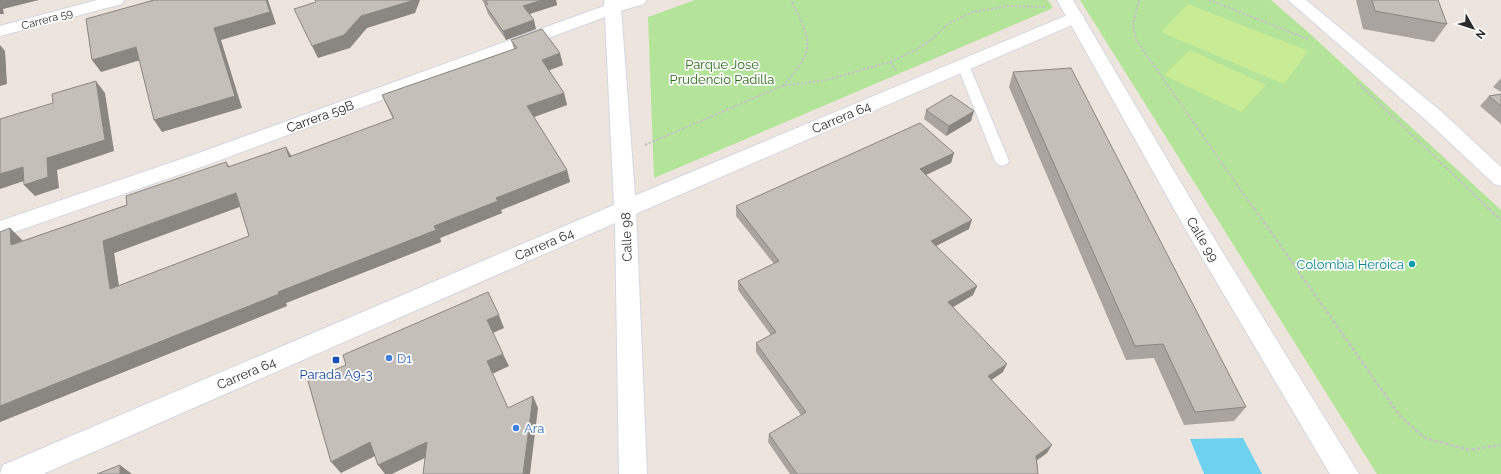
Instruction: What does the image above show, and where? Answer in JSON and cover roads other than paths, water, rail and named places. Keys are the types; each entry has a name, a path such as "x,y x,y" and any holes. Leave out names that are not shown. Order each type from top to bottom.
{"street":[{"name":"Carrera 59","path":"0,31 116,0"},
{"name":"Carrera 59B","path":"0,229 200,160 613,4 638,0"},
{"path":"1296,0 1435,117 1501,179"},
{"name":"Calle 98","path":"613,4 625,209 633,474"},
{"name":"Carrera 64","path":"13,474 625,209 963,65 1070,9"},
{"name":"Calle 99","path":"1070,9 1195,226 1345,474"}],"lane":[{"path":"963,65 1002,161"}],"water":[{"path":"1243,438 1262,474 1204,474 1190,439"}],"place":[{"name":"Colombia Heróica","path":"1412,264"},
{"name":"D1","path":"389,358"},
{"name":"Parada A9-3","path":"336,360"},
{"name":"Ara","path":"516,428"}],"park label":[{"name":"Parque Jose Prudencio Padilla","path":"722,72"}]}
